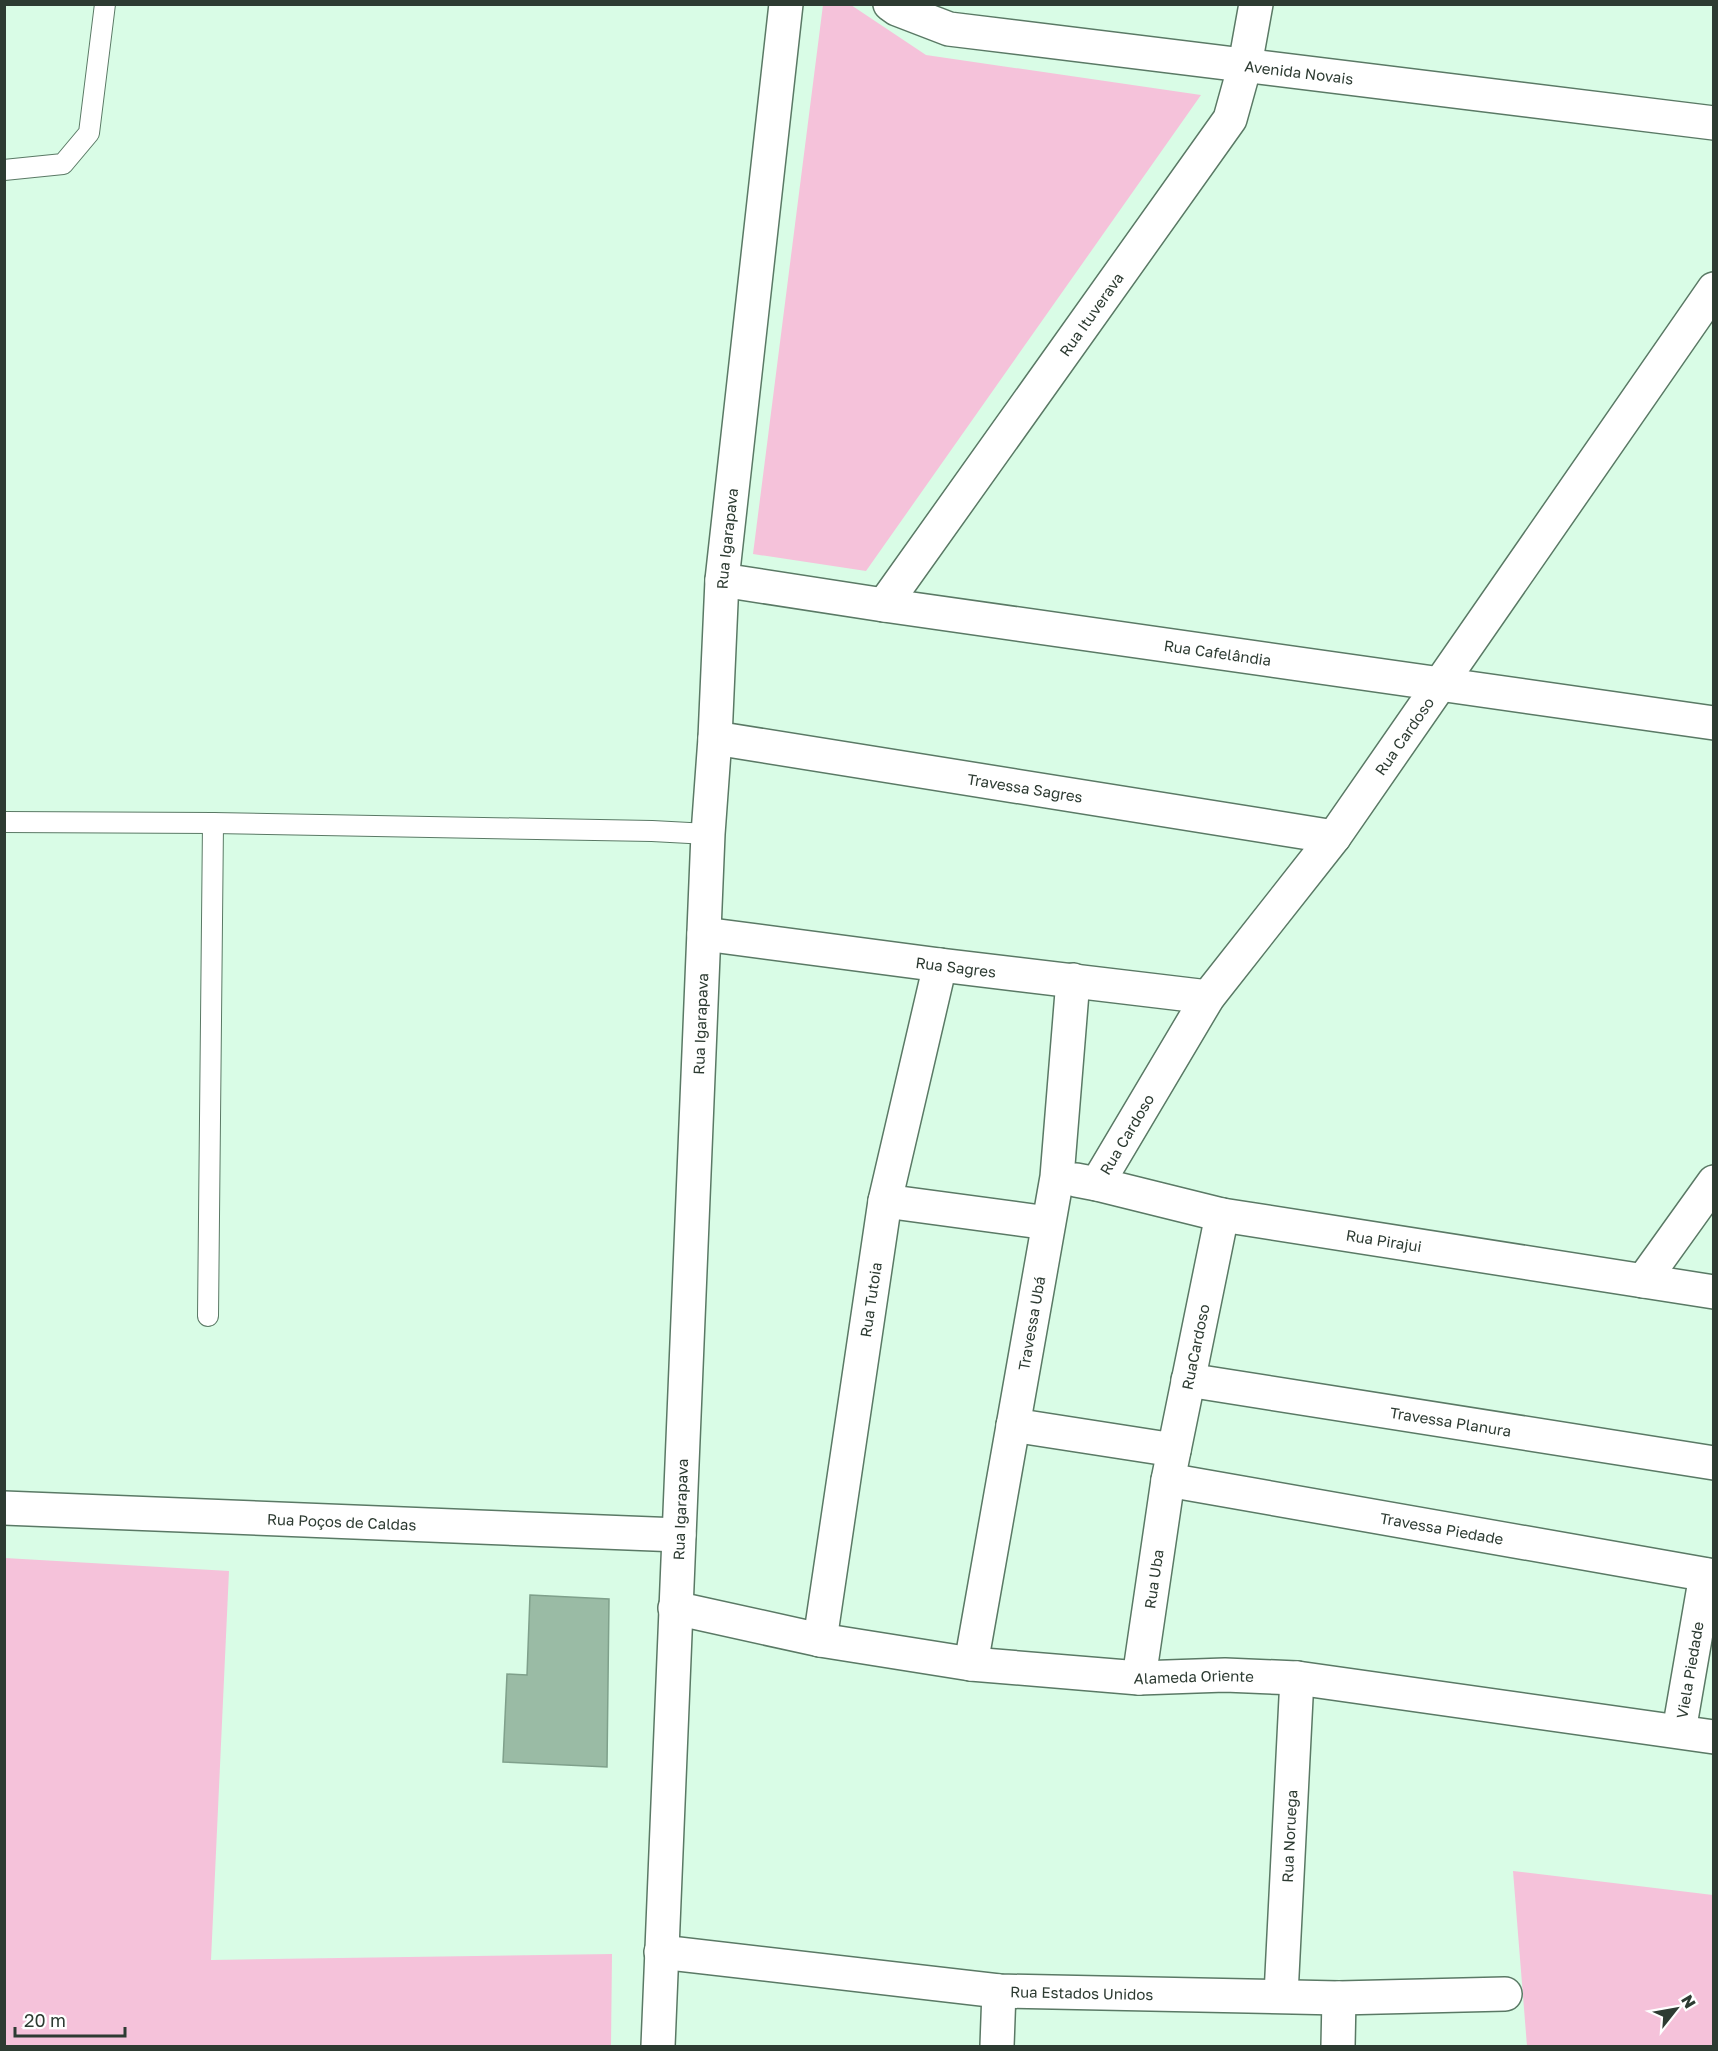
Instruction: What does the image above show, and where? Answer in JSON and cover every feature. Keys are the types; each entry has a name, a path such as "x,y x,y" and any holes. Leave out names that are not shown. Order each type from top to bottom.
{"street":[{"name":"Rua Igarapava","path":"658,2046 708,834 722,580 786,4"},
{"name":"Avenida Novais","path":"890,4 897,9 949,29 1713,123"},
{"name":"Rua Ituverava","path":"884,605 1230,119 1245,66 1256,4"},
{"name":"Rua Cardoso","path":"1097,1184 1208,997 1334,837 1713,289"},
{"name":"Rua Cafelândia","path":"722,580 1713,723"},
{"name":"Travessa Sagres","path":"715,738 1334,837"},
{"name":"Rua Sagres","path":"704,934 1208,997"},
{"name":"Rua Tutoia","path":"820,1640 885,1201 940,965"},
{"name":"Travessa Ubá","path":"971,1664 1057,1177 1072,980"},
{"name":"Rua Pirajui","path":"1057,1177 1097,1184 1222,1215 1713,1292"},
{"path":"1643,1281 1713,1182"},
{"path":"885,1201 1048,1223"},
{"name":"RuaCardoso","path":"1171,1465 1222,1215"},
{"name":"Travessa Planura","path":"1188,1380 1713,1463"},
{"name":"Travessa Piedade","path":"1013,1425 1171,1465 1710,1575"},
{"name":"Rua Uba","path":"1139,1678 1171,1465"},
{"name":"Rua Poços de Caldas","path":"4,1508 679,1535"},
{"name":"Viela Piedade","path":"1679,1731 1710,1575"},
{"name":"Alameda Oriente","path":"675,1608 820,1640 971,1664 1139,1678 1225,1675 1297,1678 1713,1737"},
{"name":"Rua Noruega","path":"1281,1995 1297,1678"},
{"name":"Rua Estados Unidos","path":"661,1952 999,1991 1281,1995 1339,1998 1505,1994"},
{"path":"997,2046 999,1991"},
{"path":"1338,2046 1339,1998"}],"lane":[{"path":"4,170 63,164 89,133 105,4"},
{"path":"4,822 213,823 708,834"},
{"path":"208,1316 213,823"}],"shaded area":[{"path":"823,5 851,5 926,55 1201,95 866,571 753,554"},
{"path":"5,1558 229,1571 211,1960 612,1954 611,2046 5,2046"},
{"path":"1513,1871 1713,1895 1713,2046 1527,2046"}],"building":[{"path":"530,1595 609,1599 607,1767 503,1762 507,1674 527,1675"}]}
